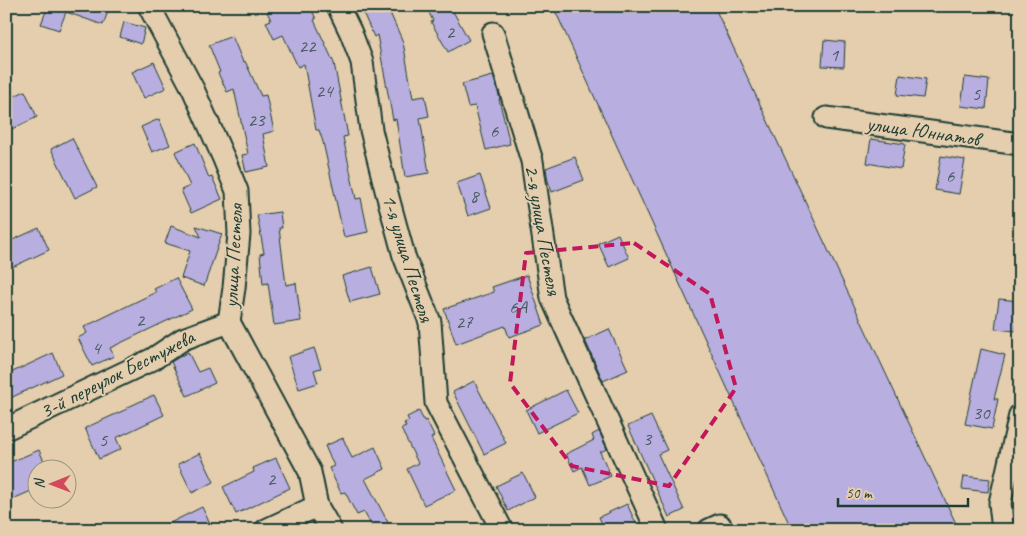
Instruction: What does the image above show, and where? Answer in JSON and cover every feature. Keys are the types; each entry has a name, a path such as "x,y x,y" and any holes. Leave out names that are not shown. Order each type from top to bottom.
{"street":[{"name":"улица Пестеля","path":"149,6 193,89 237,191 238,234 234,288 228,322 310,472 317,506 331,530"},
{"name":"1-я улица Пестеля","path":"338,6 352,33 362,62 370,130 404,256 430,322 436,403 502,530"},
{"name":"2-я улица Пестеля","path":"493,33 532,162 552,298 657,530"},
{"name":"улица Юннатов","path":"826,118 1020,144"},
{"name":"3-й переулок Бестужева","path":"6,429 153,359 183,338 228,322"},
{"path":"1003,530 1000,503 1020,414"},
{"path":"266,530 317,506"}],"highlighted area":[{"path":"634,243 710,294 736,388 669,486 572,466 510,383 526,253"}],"building":[{"path":"48,6 110,6 103,25 66,12 59,30 41,24"},
{"path":"279,6 310,6 316,19 314,20 334,63 348,136 343,137 356,199 361,198 368,232 344,237 323,142 319,130 316,130 304,64 298,67 283,35 274,39 266,22 271,20 267,12"},
{"path":"360,6 387,6 403,42 413,98 425,96 429,116 420,118 429,173 405,177 396,119 393,120 377,35 374,37"},
{"path":"426,6 450,6 469,40 448,52 431,22 433,21"},
{"path":"553,6 714,6 959,530 792,530"},
{"path":"124,22 145,28 141,44 120,37"},
{"path":"232,36 261,96 266,95 274,131 263,134 269,167 246,172 242,155 248,154 234,89 227,92 218,73 220,72 209,45"},
{"path":"824,40 845,42 844,67 822,66"},
{"path":"154,62 166,88 144,98 132,72"},
{"path":"900,75 926,79 923,98 897,95"},
{"path":"493,76 510,144 486,150 475,106 468,107 462,84"},
{"path":"965,77 989,80 986,109 961,106"},
{"path":"25,91 37,117 6,132 6,100"},
{"path":"159,119 170,145 152,152 141,127"},
{"path":"72,138 97,187 75,198 51,149"},
{"path":"871,139 905,144 901,169 867,163"},
{"path":"195,143 209,178 212,177 222,199 191,213 181,190 190,186 175,152"},
{"path":"941,156 965,160 959,194 935,190"},
{"path":"575,157 584,180 552,192 546,168"},
{"path":"480,175 491,208 468,216 457,183"},
{"path":"280,212 282,228 279,228 286,285 296,283 301,321 274,325 268,283 263,284 260,254 264,253 257,215"},
{"path":"171,226 201,237 196,226 222,234 204,286 181,278 190,251 165,243"},
{"path":"39,228 49,250 6,270 6,243"},
{"path":"618,234 629,258 609,267 598,243"},
{"path":"372,267 380,294 350,302 342,276"},
{"path":"527,275 544,325 509,337 505,326 456,344 444,309 494,292 492,287"},
{"path":"176,278 192,309 110,348 114,356 92,366 78,338 87,333 84,327 156,292 154,289"},
{"path":"999,299 1020,301 1016,331 995,329"},
{"path":"609,329 628,370 603,381 585,340"},
{"path":"314,348 321,368 314,370 318,383 299,389 288,357"},
{"path":"981,349 1005,355 994,399 998,399 992,429 965,424"},
{"path":"188,352 198,372 208,368 215,383 187,396 171,362"},
{"path":"53,353 62,374 6,400 6,375"},
{"path":"474,381 506,443 484,454 453,392"},
{"path":"566,390 578,413 537,433 526,410"},
{"path":"154,395 164,415 116,438 121,449 99,459 85,428"},
{"path":"419,411 434,436 431,438 456,490 424,505 407,469 418,463 401,429 406,427 404,423 409,421 407,417"},
{"path":"651,416 667,450 658,454 684,510 669,517 628,426"},
{"path":"599,431 607,449 600,452 611,476 590,485 582,467 574,471 566,454 594,440 592,435"},
{"path":"343,438 352,458 375,447 385,469 365,479 392,530 374,530 364,512 357,515 345,492 341,493 329,468 334,466 325,446"},
{"path":"39,450 43,458 28,458 28,492 6,502 6,464"},
{"path":"200,453 214,482 192,493 178,464"},
{"path":"276,458 290,488 236,514 223,487 254,472 253,468"},
{"path":"523,473 535,497 508,511 496,486"},
{"path":"964,476 990,479 988,492 962,489"},
{"path":"627,504 639,530 605,530 599,517"},
{"path":"202,507 213,530 156,530"}]}
